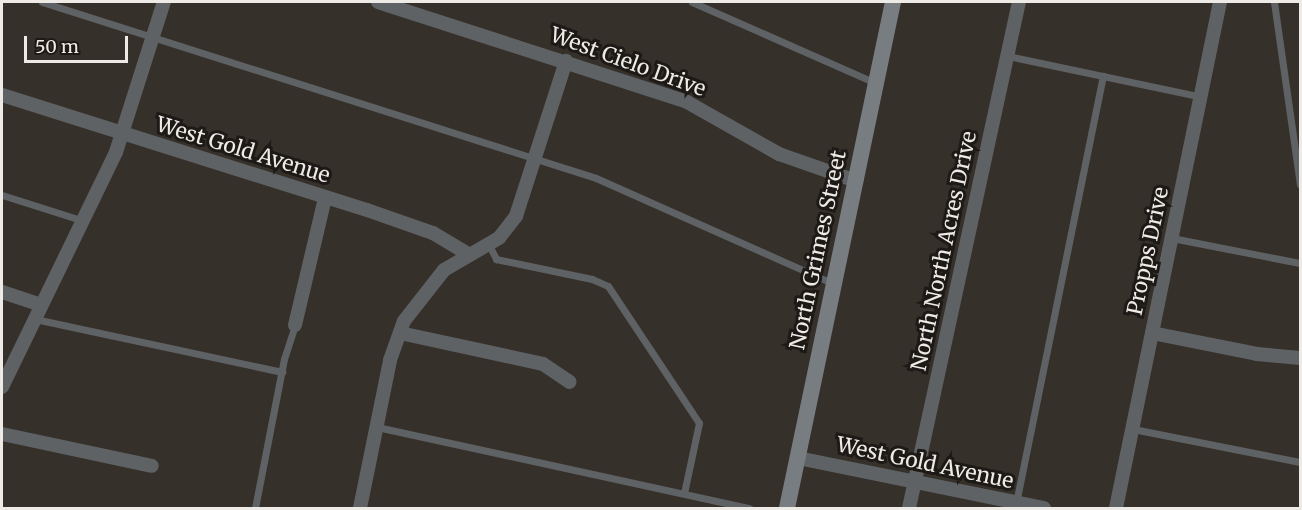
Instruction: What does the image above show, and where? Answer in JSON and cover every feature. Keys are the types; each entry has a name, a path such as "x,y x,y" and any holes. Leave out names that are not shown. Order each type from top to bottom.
{"main road":[{"name":"North Grimes Street","path":"787,508 893,2"}],"street":[{"path":"2,387 84,221 121,134 164,2"},
{"name":"West Cielo Drive","path":"378,2 687,102 779,154 856,180"},
{"name":"North North Acres Drive","path":"909,508 1019,2"},
{"name":"Propps Drive","path":"1116,508 1220,2"},
{"path":"360,508 400,333 429,284 468,254 489,245 516,216 566,61"},
{"name":"West Gold Avenue","path":"2,95 433,233 468,254"},
{"path":"295,325 325,198"},
{"path":"2,292 41,305"},
{"path":"400,333 543,364 570,382"},
{"path":"1152,333 1257,354 1300,357"},
{"path":"2,434 152,466"},
{"name":"West Gold Avenue","path":"798,458 1044,508"}],"lane":[{"path":"42,2 536,159 647,199 834,284"},
{"path":"692,2 876,83"},
{"path":"1274,2 1300,184"},
{"path":"1008,56 1202,97"},
{"path":"1016,503 1104,76"},
{"path":"2,195 84,221"},
{"path":"1172,238 1300,263"},
{"path":"489,245 496,259 592,279 608,286 699,423 684,493"},
{"path":"34,319 282,372"},
{"path":"255,508 282,372 295,325"},
{"path":"377,427 749,508"},
{"path":"1133,429 1300,462"}]}
